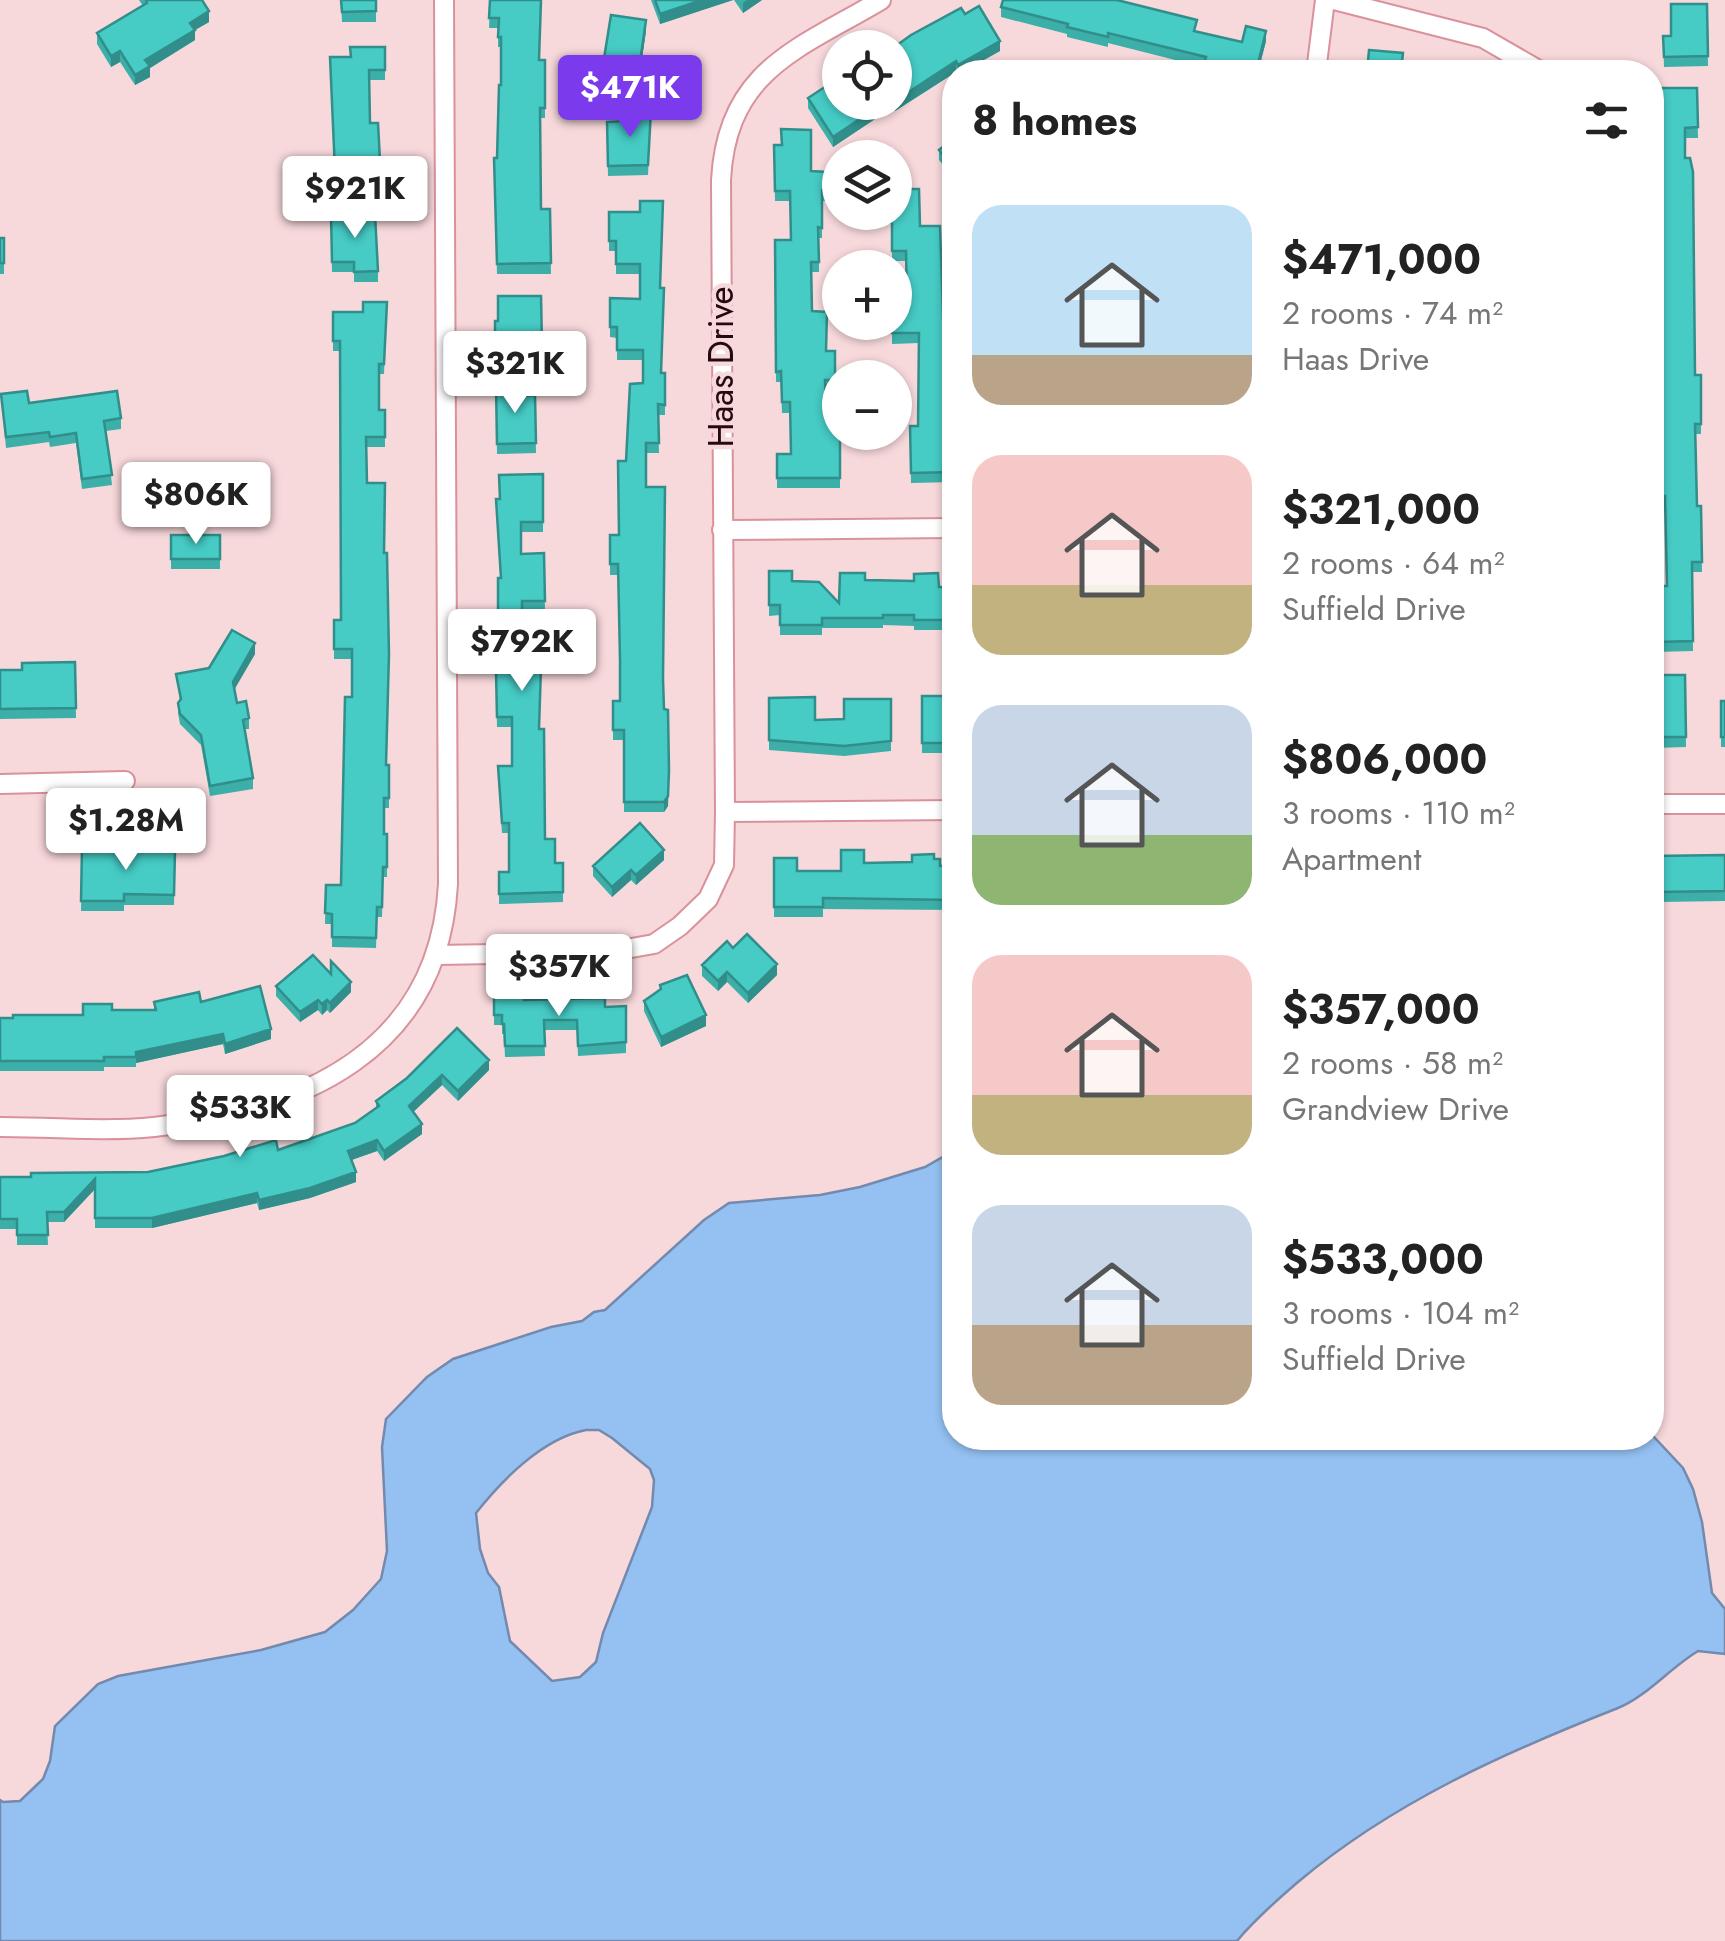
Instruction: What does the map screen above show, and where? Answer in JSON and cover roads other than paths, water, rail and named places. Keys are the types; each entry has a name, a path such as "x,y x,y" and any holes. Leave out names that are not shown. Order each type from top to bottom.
{"street":[{"path":"0,1127 152,1127 290,1098 342,1073 381,1042 409,1006 437,956 446,922 448,884 444,0"},
{"name":"Haas Drive","path":"437,956 609,952 654,944 708,899 724,865 720,180 729,130 737,110 766,70 796,48 882,0"},
{"path":"1318,60 1325,0"},
{"path":"1334,0 1483,38 1521,60"},
{"path":"722,530 942,528"},
{"path":"0,784 124,782"},
{"path":"1664,804 1725,804"},
{"path":"724,812 942,810"}],"water":[{"path":"942,1157 942,1450 1664,1448 1683,1468 1693,1489 1712,1593 1725,1609 1725,1654 1698,1651 1628,1703 1534,1742 1411,1803 1334,1853 1237,1941 0,1941 0,1800 20,1801 43,1779 55,1726 98,1684 118,1676 261,1650 325,1632 353,1610 381,1579 387,1551 382,1447 386,1419 427,1377 453,1359 551,1327 582,1321 605,1310 704,1220 729,1203 820,1195 925,1167","holes":["586,1430 599,1430 650,1469 654,1480 652,1507 603,1633 596,1662 580,1677 552,1681 510,1641 499,1587 488,1573 480,1549 476,1513 511,1474 554,1442"]}]}
